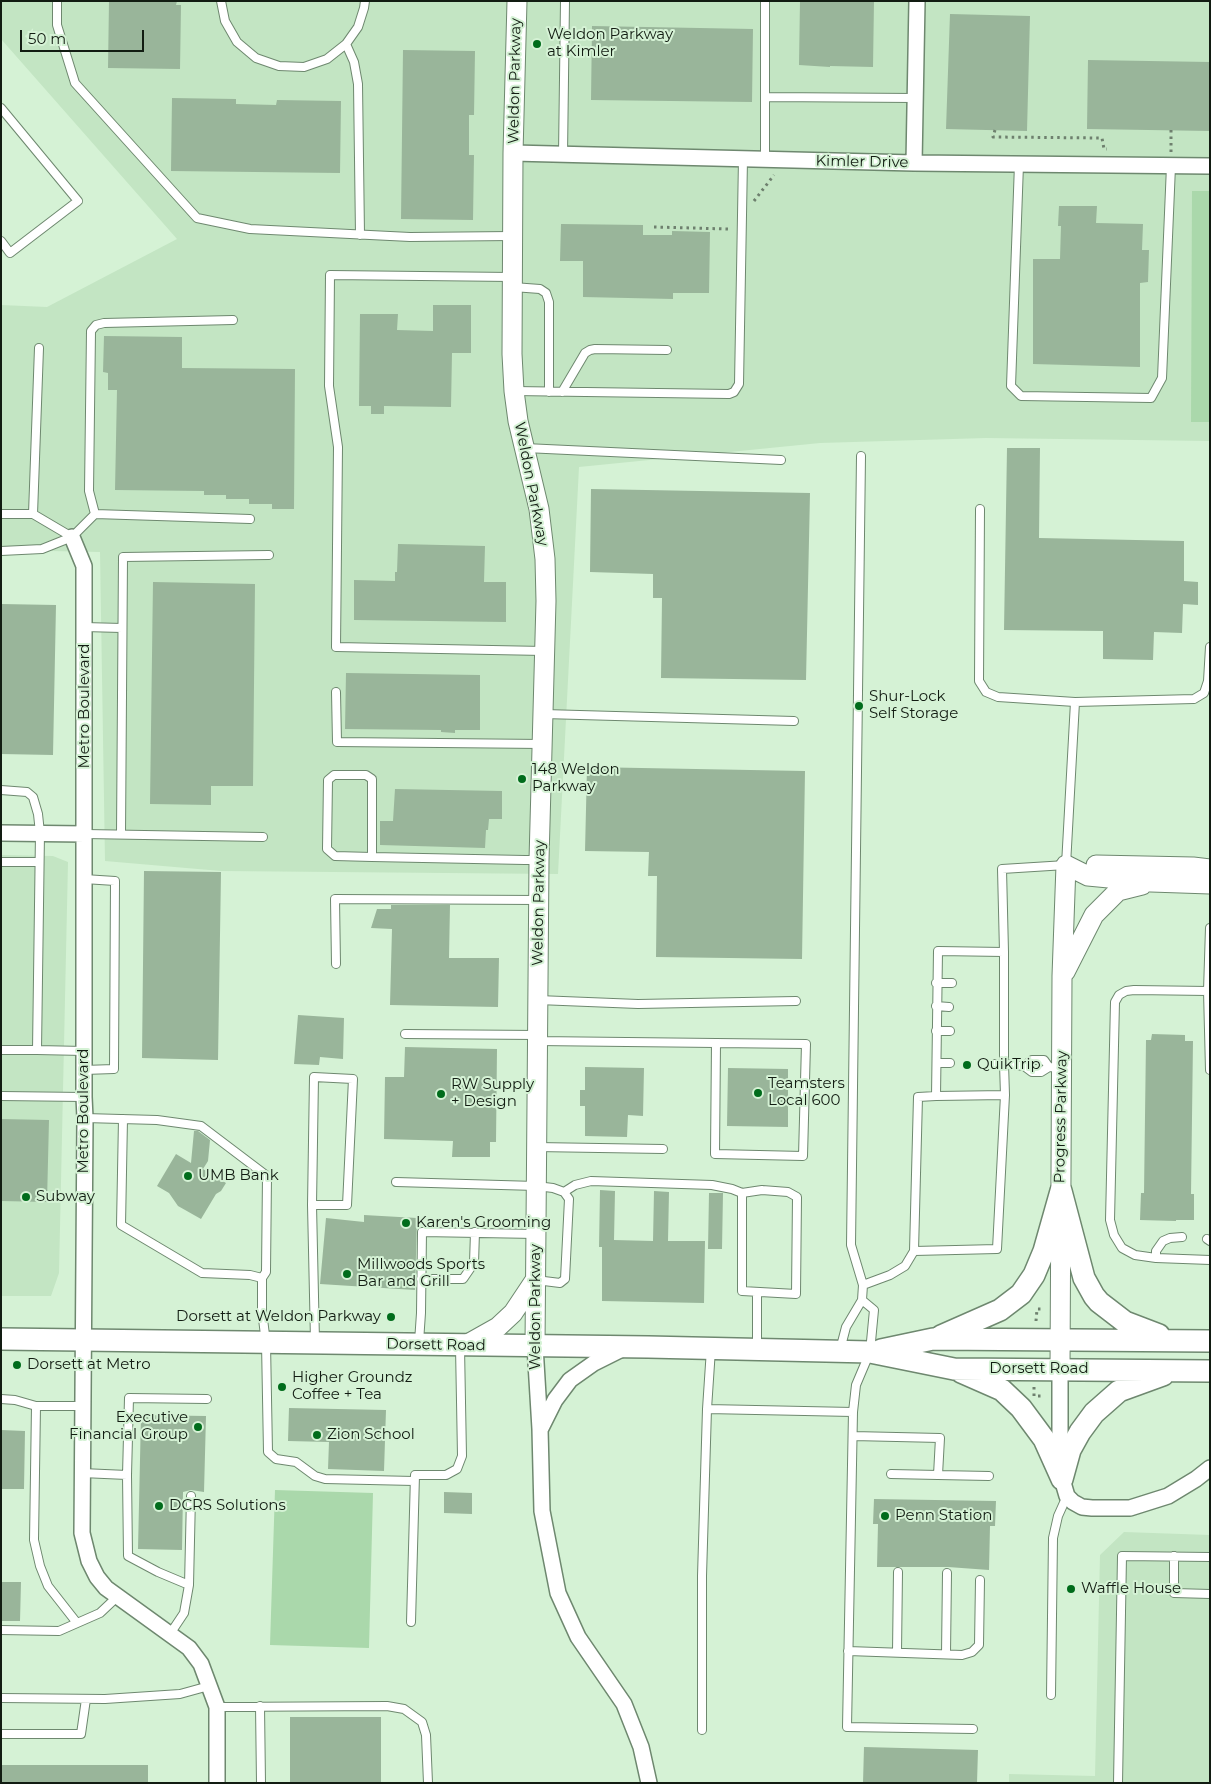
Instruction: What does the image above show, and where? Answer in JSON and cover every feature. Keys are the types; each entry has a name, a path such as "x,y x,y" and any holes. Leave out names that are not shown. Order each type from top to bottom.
{"main road":[{"path":"933,1339 1000,1310 1022,1294 1034,1275 1044,1251 1061,1191"},
{"path":"1061,1191 1084,1278 1094,1296 1125,1322 1174,1340"},
{"name":"Dorsett Road","path":"1,1339 870,1352 954,1369 1210,1371"},
{"name":"Dorsett Road","path":"870,1352 933,1339 1210,1340"},
{"path":"954,1369 1002,1390 1021,1408 1044,1439 1065,1488"},
{"path":"1065,1488 1070,1450 1094,1413 1119,1391 1177,1370"}],"street":[{"name":"Weldon Parkway","path":"517,1 513,153 512,354 514,391 524,448 538,509 545,559 544,714 539,860 535,1280 535,1346 542,1511 558,1593 578,1637 624,1704 641,1746 649,1783"},
{"path":"914,163 917,1"},
{"name":"Kimler Drive","path":"513,153 914,163 1210,166"},
{"name":"Metro Boulevard","path":"72,537 84,566 85,1118 81,1514 84,1546 97,1577 106,1588 189,1648 201,1664 217,1706 217,1783"},
{"path":"1,833 84,834"},
{"path":"1066,864 1193,867 1210,870"},
{"path":"1066,864 1088,876 1150,882 1210,884"},
{"name":"Progress Parkway","path":"1060,1369 1061,1191 1056,1068 1066,864"},
{"path":"1062,976 1094,915 1118,891 1150,882"},
{"path":"463,1345 498,1327 508,1318 535,1280"},
{"path":"540,1429 555,1400 570,1380 594,1363 627,1347"},
{"path":"1060,1369 1060,1438 1065,1488 1073,1502 1082,1507 1130,1508 1168,1496 1210,1468"}],"lane":[{"path":"57,1 57,25 75,83 197,218 250,229 410,237 513,236"},
{"path":"221,1 225,21 237,42 256,58 279,66 304,67 327,59 346,44 358,27 364,8 364,1"},
{"path":"563,154 565,1"},
{"path":"765,160 766,1"},
{"path":"346,44 354,62 358,84 360,235"},
{"path":"765,97 915,98"},
{"path":"1,108 78,201 10,252 1,241"},
{"path":"514,391 729,394 734,392 739,384 743,159"},
{"path":"1019,164 1011,386 1021,396 1141,398 1151,398 1162,378 1170,166"},
{"path":"545,650 336,647 338,447 329,386 330,274 512,282 540,289 546,293 549,302 548,392"},
{"path":"95,514 89,491 91,331 96,325 104,323 233,320"},
{"path":"33,514 39,348"},
{"path":"562,392 586,353 590,350 667,350"},
{"path":"524,448 781,460"},
{"path":"840,1352 846,1327 862,1300 863,1285 851,1245 861,456"},
{"path":"980,509 979,681 986,692 998,697 1075,702 1194,699 1204,693 1208,681 1210,647"},
{"path":"1,514 33,514 72,537"},
{"path":"1,550 42,550 72,537 95,514 250,519"},
{"path":"121,834 123,557 269,555"},
{"path":"84,627 122,628"},
{"path":"336,692 337,742 543,744"},
{"path":"914,1251 997,1249 1005,1096 1004,1008 999,984 1004,952 1002,869 1066,864 1075,702"},
{"path":"544,714 794,721"},
{"path":"372,856 372,779 366,774 334,774 328,780 327,849 335,856 539,860"},
{"path":"1,790 27,792 33,797 38,814 40,834 37,1050"},
{"path":"84,834 263,837"},
{"path":"1,862 39,862"},
{"path":"84,879 115,880 115,890 114,1069 84,1070"},
{"path":"336,964 335,899 539,900"},
{"path":"1210,928 1208,990 1210,1070"},
{"path":"936,1096 936,982 938,951 1004,952"},
{"path":"936,982 952,983"},
{"path":"1208,990 1126,991 1119,995 1115,1002 1110,1220 1114,1235 1122,1248 1135,1255 1156,1258 1210,1260"},
{"path":"538,1000 638,1004 796,1001"},
{"path":"936,1006 949,1007"},
{"path":"995,1007 1004,1008"},
{"path":"995,1030 1004,1030"},
{"path":"936,1031 950,1031"},
{"path":"405,1034 806,1044 804,1156 715,1154 716,1043"},
{"path":"1,1050 84,1051"},
{"path":"1024,1066 1032,1060 1044,1060 1056,1068"},
{"path":"937,1063 950,1063"},
{"path":"995,1064 1024,1066 1032,1072 1056,1068"},
{"path":"312,1205 347,1205 353,1079 314,1077 312,1205 315,1343"},
{"path":"1,1096 84,1098"},
{"path":"863,1285 890,1275 905,1266 914,1251 918,1097 1005,1096"},
{"path":"85,1118 157,1120 201,1126 267,1176 266,1272 262,1278 262,1311 266,1343 268,1452 276,1459 296,1462 315,1476 325,1479 414,1481"},
{"path":"123,1119 121,1226 202,1274 250,1275 262,1278"},
{"path":"536,1147 663,1149"},
{"path":"564,1192 591,1181 712,1185 742,1193 762,1190 788,1192 797,1197 796,1294 742,1291 742,1193"},
{"path":"396,1182 536,1186 553,1188 564,1192 568,1199 565,1279 560,1283 535,1280"},
{"path":"419,1344 422,1314 422,1232 536,1234"},
{"path":"421,1279 463,1279 474,1263 475,1232"},
{"path":"1156,1258 1156,1251 1163,1241 1182,1237"},
{"path":"757,1350 758,1293"},
{"path":"862,1300 874,1310 870,1352 856,1385 853,1412 847,1727 974,1729"},
{"path":"411,1622 415,1475 446,1475 457,1469 462,1456 463,1345"},
{"path":"702,1730 702,1576 707,1409 711,1349"},
{"path":"189,1585 158,1572 128,1556 128,1398 207,1399"},
{"path":"1,1399 15,1400 36,1406 83,1406"},
{"path":"36,1406 34,1540 40,1566 48,1586 77,1623"},
{"path":"707,1409 853,1412"},
{"path":"853,1436 940,1438 938,1475"},
{"path":"82,1473 127,1475"},
{"path":"891,1474 989,1476"},
{"path":"1051,1694 1053,1538 1065,1488"},
{"path":"170,1634 184,1613 189,1585 191,1496"},
{"path":"1118,1783 1122,1556 1210,1557"},
{"path":"1174,1556 1174,1593 1210,1594"},
{"path":"896,1652 898,1572"},
{"path":"946,1654 947,1573"},
{"path":"848,1651 962,1655 972,1652 979,1645 980,1580"},
{"path":"1,1630 59,1631 100,1613 117,1597"},
{"path":"1,1698 105,1699 180,1694 208,1686"},
{"path":"1,1734 82,1734 86,1699"},
{"path":"217,1706 387,1706 404,1709 422,1722 426,1735 428,1783"},
{"path":"260,1706 261,1783"}],"path":[{"path":"994,130 993,137 1102,138 1104,149 1114,149"},
{"path":"1170,166 1171,130"},
{"path":"1161,149 1181,149"},
{"path":"654,227 729,229 741,217 775,174"},
{"path":"1036,1329 1037,1309 1047,1309"},
{"path":"1034,1387 1034,1396 1044,1396"}],"shaded area":[{"path":"1,1 1210,1 1210,441 986,438 820,443 579,467 558,874 221,871 105,861 100,552 1,550 1,305 47,307 177,239 1,39"},
{"path":"1192,191 1210,191 1210,422 1191,422"},
{"path":"1,855 53,856 68,862 59,1273 51,1296 1,1296"},
{"path":"275,1490 373,1493 369,1648 270,1645"},
{"path":"1124,1532 1210,1535 1210,1783 1009,1783 1009,1774 1095,1776 1100,1555"}],"building":[{"path":"109,1 177,1 176,5 181,5 180,69 108,68"},
{"path":"800,1 874,1 873,67 799,65"},
{"path":"950,14 1030,16 1027,131 946,129"},
{"path":"592,26 753,29 752,102 591,100"},
{"path":"403,50 475,51 474,115 469,115 469,155 474,155 473,220 401,219"},
{"path":"1088,60 1210,62 1210,131 1087,129"},
{"path":"172,98 236,99 236,104 276,105 277,100 341,101 340,173 171,171"},
{"path":"1059,206 1097,206 1096,223 1143,224 1142,250 1149,250 1148,282 1140,283 1140,367 1033,364 1033,259 1060,259 1061,226 1058,226"},
{"path":"561,224 643,225 643,235 672,235 672,231 710,232 709,293 673,293 673,299 583,297 583,261 560,261"},
{"path":"433,305 471,305 471,353 452,353 451,407 384,406 384,414 371,414 371,406 359,406 360,314 398,314 397,330 433,331"},
{"path":"104,336 182,337 182,368 295,369 294,509 272,509 272,504 249,504 249,499 226,499 226,495 204,495 204,491 115,490 117,390 108,390 108,373 103,372"},
{"path":"1007,448 1040,448 1039,538 1184,541 1184,581 1198,582 1198,605 1183,604 1182,633 1154,632 1153,660 1103,659 1103,631 1004,630"},
{"path":"591,489 810,493 806,680 661,678 662,598 653,598 653,574 590,572"},
{"path":"398,544 485,546 484,582 506,582 506,622 354,620 354,580 395,581"},
{"path":"153,582 255,584 253,786 211,786 211,805 150,804"},
{"path":"1,604 56,605 53,755 1,754"},
{"path":"346,673 480,675 480,730 455,730 455,733 441,732 441,730 345,729"},
{"path":"587,767 805,771 802,959 656,957 657,876 648,876 649,852 585,851"},
{"path":"395,789 502,791 502,819 489,819 485,848 380,845 380,821 393,821"},
{"path":"144,871 221,872 218,1060 142,1058"},
{"path":"391,905 450,905 449,958 499,958 498,1007 390,1005 392,929 371,928 377,909 391,909"},
{"path":"298,1015 344,1018 343,1059 320,1057 319,1065 294,1064"},
{"path":"1152,1034 1185,1035 1185,1041 1193,1041 1191,1194 1194,1194 1194,1220 1140,1220 1141,1193 1144,1193 1146,1040 1151,1040"},
{"path":"405,1047 497,1049 496,1142 490,1142 490,1157 452,1157 453,1141 384,1139 385,1077 404,1077"},
{"path":"585,1067 644,1068 643,1116 628,1115 627,1137 585,1136 585,1106 580,1106 580,1090 585,1090"},
{"path":"728,1068 788,1069 788,1127 727,1126"},
{"path":"1,1119 49,1120 47,1202 1,1201"},
{"name":"UMB Bank","path":"194,1131 198,1131 210,1140 208,1161 203,1169 226,1183 221,1191 216,1194 201,1219 178,1206 169,1193 157,1186 176,1154 191,1163"},
{"path":"600,1190 615,1191 614,1240 653,1241 654,1191 669,1192 668,1241 705,1241 704,1303 602,1301 602,1247 599,1247"},
{"path":"709,1193 723,1193 722,1249 708,1249"},
{"path":"364,1215 417,1218 415,1290 320,1284 326,1218 364,1222"},
{"path":"289,1408 386,1410 384,1471 328,1469 329,1442 288,1441"},
{"path":"141,1415 206,1416 204,1492 191,1490 183,1492 182,1550 138,1549"},
{"path":"1,1430 25,1431 24,1489 1,1489"},
{"path":"444,1492 472,1493 472,1514 444,1513"},
{"path":"874,1499 996,1501 995,1526 990,1526 989,1570 948,1567 877,1567 878,1524 873,1524"},
{"path":"1,1582 21,1582 20,1621 1,1621"},
{"path":"290,1717 381,1717 381,1783 290,1783"},
{"path":"864,1747 978,1750 977,1783 863,1783"},
{"path":"1,1765 148,1765 148,1783 1,1783"}],"place":[{"name":"Weldon Parkway at Kimler","path":"537,44"},
{"name":"Shur-Lock Self Storage","path":"859,706"},
{"name":"148 Weldon Parkway","path":"522,779"},
{"name":"QuikTrip","path":"967,1065"},
{"name":"Teamsters Local 600","path":"758,1093"},
{"name":"RW Supply + Design","path":"441,1094"},
{"name":"UMB Bank","path":"188,1176"},
{"name":"Subway","path":"26,1197"},
{"name":"Karen's Grooming","path":"406,1223"},
{"name":"Millwoods Sports Bar and Grill","path":"347,1274"},
{"name":"Dorsett at Weldon Parkway","path":"391,1317"},
{"name":"Dorsett at Metro","path":"17,1365"},
{"name":"Higher Groundz Coffee + Tea","path":"282,1387"},
{"name":"Executive Financial Group","path":"198,1427"},
{"name":"Zion School","path":"317,1435"},
{"name":"DCRS Solutions","path":"159,1506"},
{"name":"Penn Station","path":"885,1516"},
{"name":"Waffle House","path":"1071,1589"}]}
